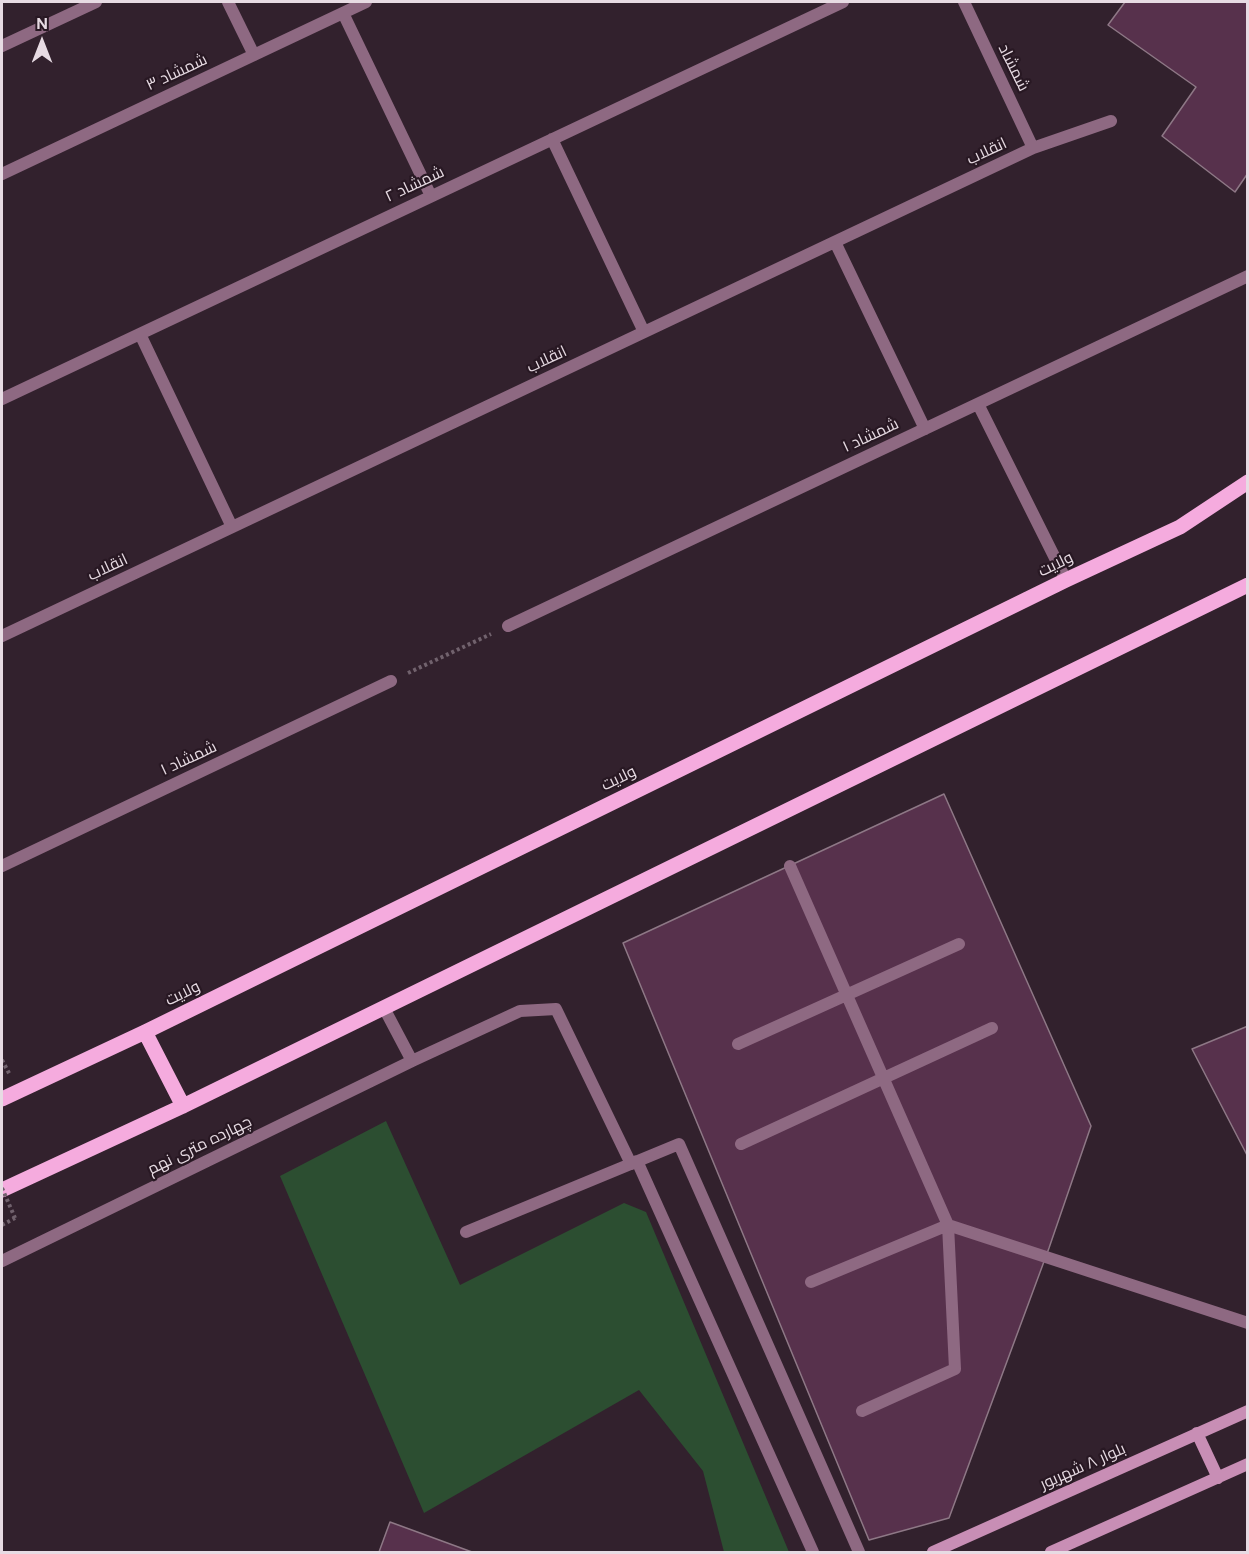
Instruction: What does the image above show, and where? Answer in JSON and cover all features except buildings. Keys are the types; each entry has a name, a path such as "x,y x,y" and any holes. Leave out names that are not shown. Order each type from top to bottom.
{"main road":[{"name":"ولایت","path":"2,1099 145,1032 1066,580 1180,527 1248,482"},
{"path":"2,1189 183,1106 1248,585"},
{"path":"145,1032 183,1106"}],"street":[{"path":"2,46 96,2"},
{"path":"228,2 254,55"},
{"name":"شمشاد ۳","path":"2,174 366,2"},
{"name":"شمشاد ۲","path":"2,399 843,2"},
{"name":"شمشاد","path":"964,2 1034,148"},
{"path":"343,13 430,196"},
{"name":"انقلاب","path":"2,636 1034,148 1111,122"},
{"path":"552,139 644,332"},
{"path":"836,242 925,429"},
{"name":"شمشاد ۱","path":"508,626 1248,276"},
{"path":"140,334 232,527"},
{"path":"978,404 1066,580"},
{"name":"شمشاد ۱","path":"2,866 391,681"},
{"path":"790,866 948,1225 955,1369 862,1411"},
{"path":"738,1044 959,944"},
{"path":"384,1008 412,1061"},
{"name":"چهارده متری نهم","path":"2,1261 412,1061 520,1011 555,1009 634,1162"},
{"path":"741,1144 992,1028"},
{"path":"466,1232 679,1144 859,1552"},
{"path":"634,1162 813,1552"},
{"path":"811,1282 948,1225 1248,1323"},
{"name":"بلوار ۸ شهریور","path":"933,1552 1248,1411"},
{"path":"1197,1433 1218,1478"},
{"path":"1051,1552 1248,1464"}],"path":[{"path":"391,681 508,626"},
{"path":"2,1189 15,1218 2,1225"}],"green space":[{"path":"386,1121 460,1285 624,1203 646,1212 789,1552 724,1552 703,1471 639,1390 424,1513 280,1176"}]}
